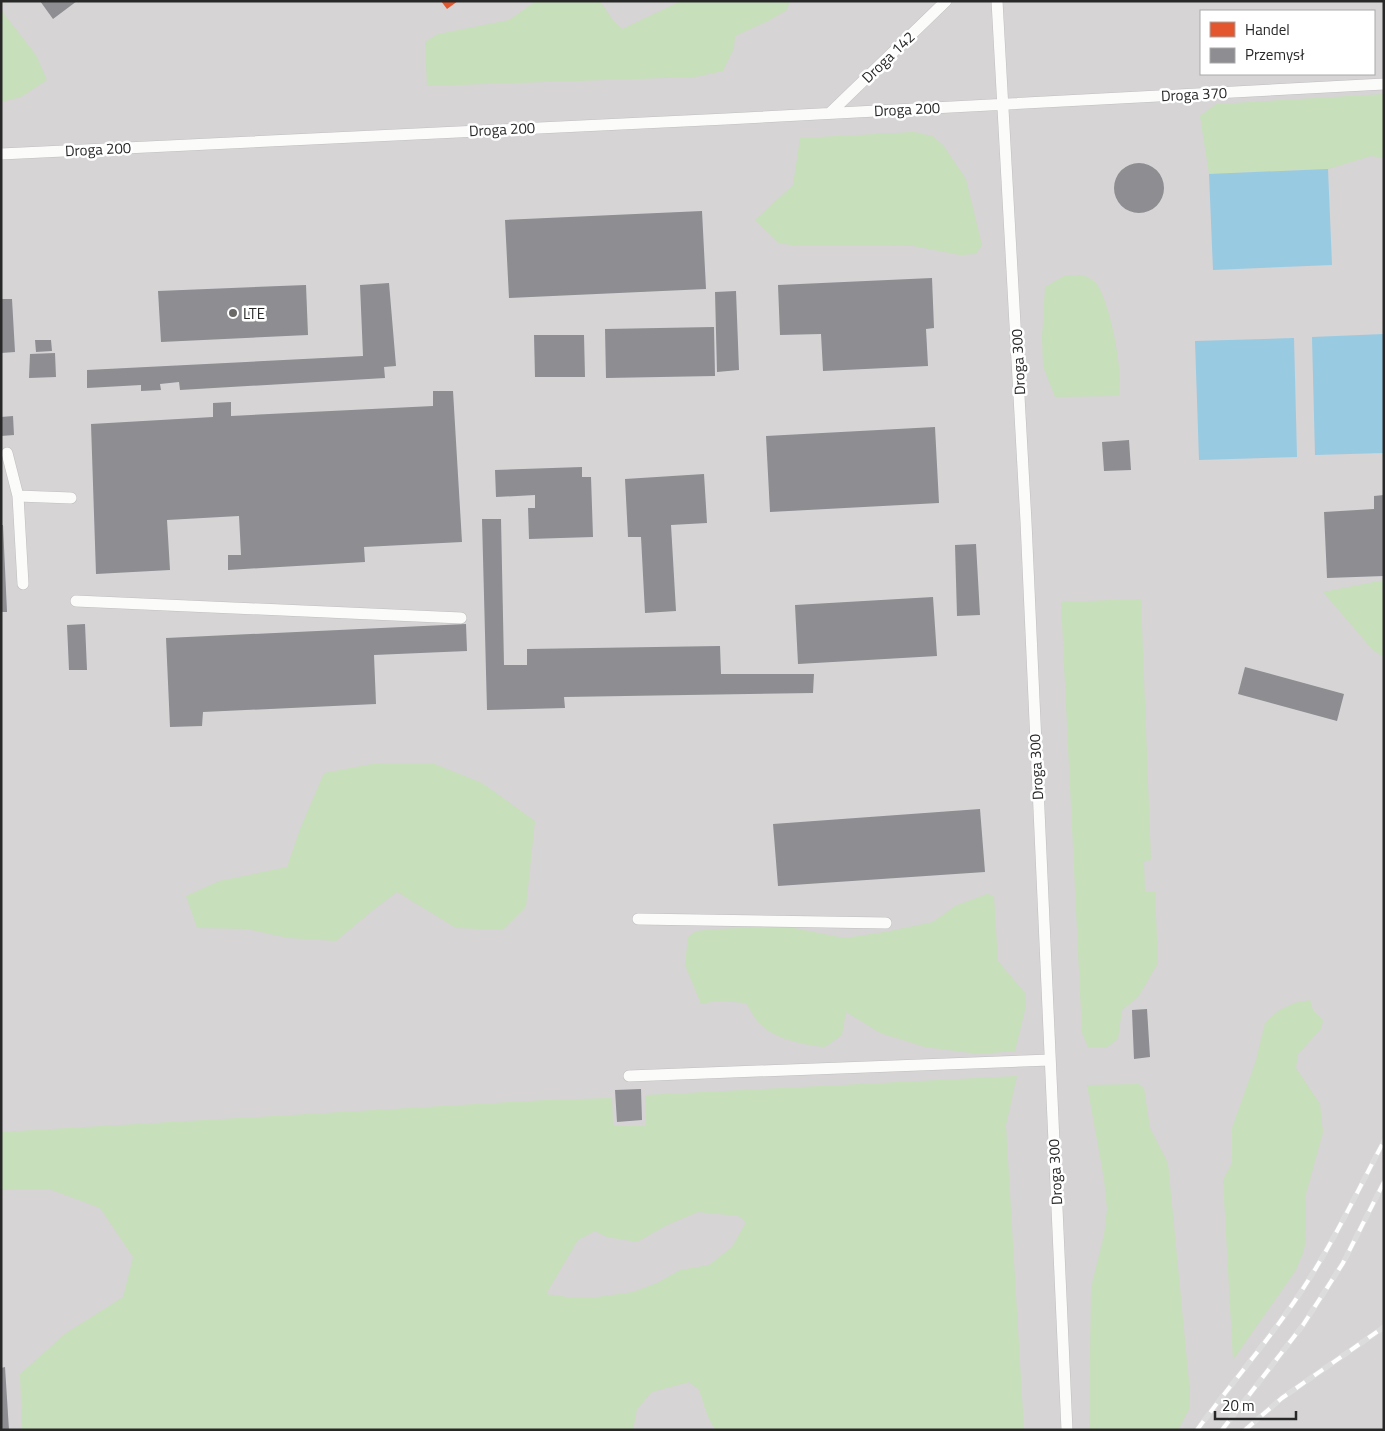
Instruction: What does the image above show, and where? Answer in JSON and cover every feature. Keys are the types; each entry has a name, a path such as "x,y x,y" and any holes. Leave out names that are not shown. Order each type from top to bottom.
{"lane":[{"name":"Droga 142","path":"830,114 946,1"},
{"path":"997,1 1004,104"},
{"name":"Droga 370","path":"1004,104 1384,84"},
{"name":"Droga 200","path":"1,154 1004,104"},
{"name":"Droga 300","path":"1004,104 1026,522 1068,1430"},
{"path":"7,453 18,496 22,584"},
{"path":"18,496 70,498"},
{"path":"76,601 461,618"},
{"path":"638,919 886,923"},
{"path":"629,1076 1050,1060"}],"shaded area":[{"path":"1,1 1384,1 1384,1430 1,1430"}],"green space":[{"path":"536,1 600,1 612,19 622,29 681,1 790,1 787,10 735,36 734,48 723,71 695,77 427,86 425,42 438,34 509,20"},
{"path":"1,10 36,55 47,80 21,97 1,102"},
{"path":"1384,94 1384,158 1371,156 1328,169 1209,174 1200,116 1216,104"},
{"path":"914,132 932,136 943,145 966,179 982,245 976,254 960,255 913,246 791,245 779,243 755,220 793,185 800,138"},
{"path":"1083,275 1096,283 1111,321 1118,355 1119,396 1055,397 1043,366 1042,337 1045,287 1064,276"},
{"path":"1384,580 1384,658 1372,649 1323,592"},
{"path":"1141,599 1151,860 1144,861 1145,892 1155,892 1158,963 1138,997 1122,1010 1118,1039 1106,1048 1088,1047 1082,1033 1061,602"},
{"path":"432,763 482,783 535,821 526,907 503,930 456,928 397,892 336,941 288,938 247,929 197,928 186,896 219,881 287,867 300,829 324,773 372,764"},
{"path":"987,894 994,896 998,961 1025,993 1026,1006 1015,1051 979,1054 925,1047 880,1033 846,1012 842,1035 825,1047 799,1043 765,1029 757,1021 746,1003 718,1001 701,1004 685,965 688,937 696,931 784,926 844,938 933,922 955,906"},
{"path":"1310,1000 1313,1010 1323,1020 1321,1029 1298,1054 1296,1068 1320,1104 1323,1132 1306,1194 1306,1240 1296,1270 1233,1360 1223,1180 1232,1163 1232,1128 1256,1060 1265,1023 1278,1011 1294,1003"},
{"path":"1017,1076 1006,1125 1024,1430 715,1430 708,1417 699,1390 689,1382 652,1392 637,1409 633,1430 22,1430 20,1374 66,1333 123,1297 133,1257 100,1208 49,1189 1,1190 1,1132 546,1100 612,1098 613,1126 646,1126 645,1095","holes":["698,1212 738,1216 746,1222 732,1247 709,1265 680,1270 657,1283 633,1292 597,1297 567,1297 546,1294 578,1240 595,1231 607,1237 637,1242 667,1225"]},
{"path":"1139,1084 1144,1088 1150,1128 1168,1163 1190,1392 1189,1409 1178,1430 1089,1430 1091,1287 1104,1235 1107,1209 1104,1179 1087,1085"}],"water":[{"path":"1328,169 1332,265 1213,270 1209,174"},
{"path":"1384,334 1384,453 1315,455 1312,337"},
{"path":"1294,338 1297,457 1199,460 1195,341"}],"building: Handel":[{"path":"441,1 458,1 447,9"}],"building: Przemysł":[{"path":"40,1 77,1 53,19"},
{"path":"1134,163 1144,163 1157,170 1164,183 1164,193 1157,206 1144,213 1134,213 1125,209 1118,202 1114,193 1114,183 1118,174 1125,167"},
{"path":"702,211 706,289 509,298 505,220"},
{"path":"932,278 934,328 926,329 928,366 823,371 821,334 780,335 778,285"},
{"path":"389,283 396,366 384,367 385,378 180,390 179,382 160,384 161,390 141,391 141,385 87,388 87,370 363,356 360,285"},
{"name":"LTE","path":"306,285 308,335 161,342 158,291"},
{"path":"736,291 739,370 717,372 715,292"},
{"path":"1,299 12,299 15,352 1,353"},
{"path":"714,327 715,376 606,378 605,329"},
{"path":"534,335 584,335 585,377 535,377"},
{"path":"35,340 51,340 52,351 36,352"},
{"path":"55,353 56,377 29,378 30,354"},
{"path":"433,391 453,391 462,542 364,547 365,562 228,570 228,555 241,555 239,516 167,520 170,570 96,574 91,424 213,417 213,403 231,402 231,416 433,406"},
{"path":"13,416 14,435 1,436 1,417"},
{"path":"935,427 939,503 770,512 766,436"},
{"path":"1129,440 1131,470 1104,471 1102,442"},
{"path":"582,467 582,477 591,477 593,537 529,539 528,508 535,508 535,495 496,497 495,470"},
{"path":"704,474 707,523 671,525 676,611 645,613 641,537 628,537 625,479"},
{"path":"1384,495 1384,576 1327,578 1324,512 1374,509 1374,496"},
{"path":"482,519 501,519 504,665 527,665 527,649 720,646 721,674 814,674 813,693 564,697 565,708 487,710"},
{"path":"1,525 3,525 7,612 1,612"},
{"path":"976,544 980,615 957,616 955,545"},
{"path":"933,597 937,656 798,664 795,605"},
{"path":"85,624 87,670 69,670 67,625"},
{"path":"466,624 467,651 374,655 376,704 203,712 202,726 170,727 166,638"},
{"path":"1245,667 1344,694 1337,721 1238,694"},
{"path":"980,809 985,872 778,886 773,824"},
{"path":"1147,1009 1150,1057 1134,1059 1132,1010"},
{"path":"641,1089 642,1120 617,1122 615,1090"},
{"path":"5,1367 9,1430 1,1430 1,1368"}],"railway":[{"path":"1197,1430 1279,1324 1304,1287 1336,1234 1384,1141"},
{"path":"1222,1430 1303,1325 1343,1263 1384,1182"},
{"path":"1245,1430 1282,1398 1384,1327"}],"place":[{"name":"LTE","path":"233,313"}]}
